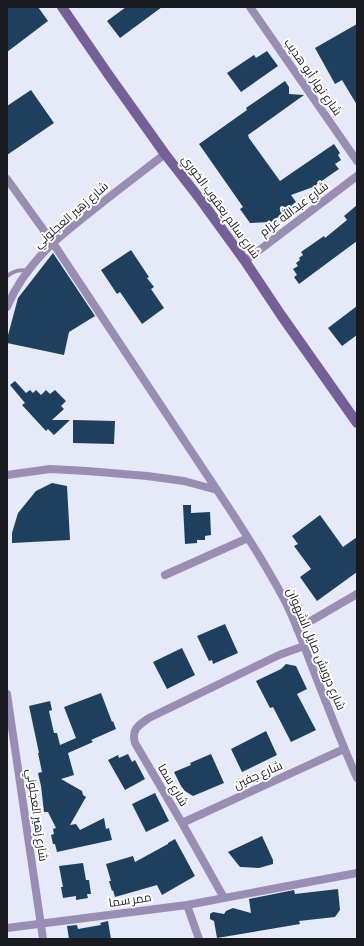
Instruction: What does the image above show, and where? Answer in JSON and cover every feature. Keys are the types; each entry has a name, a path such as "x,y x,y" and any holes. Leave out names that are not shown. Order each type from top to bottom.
{"street":[{"name":"شارع سالم يعقوب الخوري","path":"62,7 165,154 245,261 357,423"},
{"name":"شارع نهار أبو هديب","path":"250,7 357,161"},
{"name":"شارع زهير العجلوني","path":"7,308 18,285 42,254 53,243 110,195 165,154"},
{"name":"شارع عبدالله عزام","path":"245,261 357,176"},
{"name":"شارع درويش صايل الشهوان","path":"7,179 53,243 248,538 278,589 297,629 344,749 357,778"},
{"path":"7,475 50,469 87,470 184,481 216,490"},
{"path":"165,575 248,538"},
{"path":"297,629 357,594"},
{"name":"شارع سما","path":"224,898 135,743 133,737 134,732 149,718 279,655 304,646"},
{"name":"شارع زهير العجلوني","path":"7,694 8,714 43,939"},
{"name":"شارع جفين","path":"182,823 344,749"},
{"path":"224,898 357,873"},
{"name":"ممر سما","path":"7,928 186,905 224,898"},
{"path":"186,905 199,939"}],"lane":[{"path":"7,276 21,269 28,271"}],"building":[{"path":"7,7 38,7 48,21 7,52"},
{"path":"126,7 162,7 120,38 107,21"},
{"path":"357,24 357,105 342,80 335,84 315,48"},
{"path":"267,51 278,66 241,92 227,73 254,55 256,58"},
{"path":"285,81 289,87 289,94 304,95 248,135 249,138 280,181 334,144 340,153 338,155 341,160 335,164 339,169 313,187 291,195 296,202 292,205 293,207 271,222 250,223 240,209 243,207 199,144 247,110 246,108"},
{"path":"31,90 54,123 7,155 7,106"},
{"path":"357,205 357,241 299,284 294,277 297,275 293,269 298,266 296,263 303,255 301,252 324,236 325,238 347,220 344,216"},
{"path":"131,250 149,277 147,278 154,287 151,289 164,308 142,324 120,292 117,294 101,270"},
{"path":"53,253 95,316 69,332 64,355 7,343 18,298"},
{"path":"357,306 357,335 342,346 328,328"},
{"path":"15,381 26,393 30,390 33,393 36,390 41,395 46,390 50,394 55,390 66,401 61,406 64,409 52,420 70,420 54,435 48,429 46,431 22,405 25,403 10,385"},
{"path":"73,420 115,421 114,444 73,443"},
{"path":"52,483 67,486 70,540 12,543 12,533 18,513 36,491"},
{"path":"183,505 191,505 191,513 210,512 211,535 205,536 205,540 197,540 197,543 185,544"},
{"path":"320,515 343,547 357,537 357,572 317,601 300,577 311,569 294,546 298,544 292,536"},
{"path":"225,624 238,653 213,664 212,660 209,661 197,636"},
{"path":"182,648 195,675 167,689 153,662"},
{"path":"286,664 296,666 307,689 297,694 316,730 291,742 273,707 270,708 256,681 281,669"},
{"path":"101,693 116,729 91,740 93,742 68,753 74,775 61,779 82,791 83,795 86,797 70,825 76,824 80,830 104,818 106,829 109,828 112,840 57,852 51,835 54,834 53,829 56,828 48,812 44,812 38,773 42,772 29,706 50,701 52,710 49,711 54,733 57,733 60,745 76,738 64,707"},
{"path":"266,731 277,755 242,772 231,749"},
{"path":"128,754 132,762 135,760 145,779 125,790 108,760 118,755 119,758"},
{"path":"211,754 224,783 193,796 185,791 181,786 174,772"},
{"path":"155,793 169,821 146,832 132,804"},
{"path":"262,836 273,860 273,864 259,868 240,867 228,852"},
{"path":"175,839 195,876 162,895 157,885 115,897 109,881 111,881 106,864 133,856 135,862"},
{"path":"83,863 86,880 89,880 91,894 87,894 88,898 76,900 76,896 63,898 61,887 63,887 59,866"},
{"path":"338,889 340,910 335,917 299,921 300,924 217,938 214,921 210,919 210,914 213,912 224,914 226,911 233,908 251,913 249,899 294,890 295,894"},
{"path":"108,921 111,939 69,939 67,926 77,925 78,929 101,925 100,923"}]}
